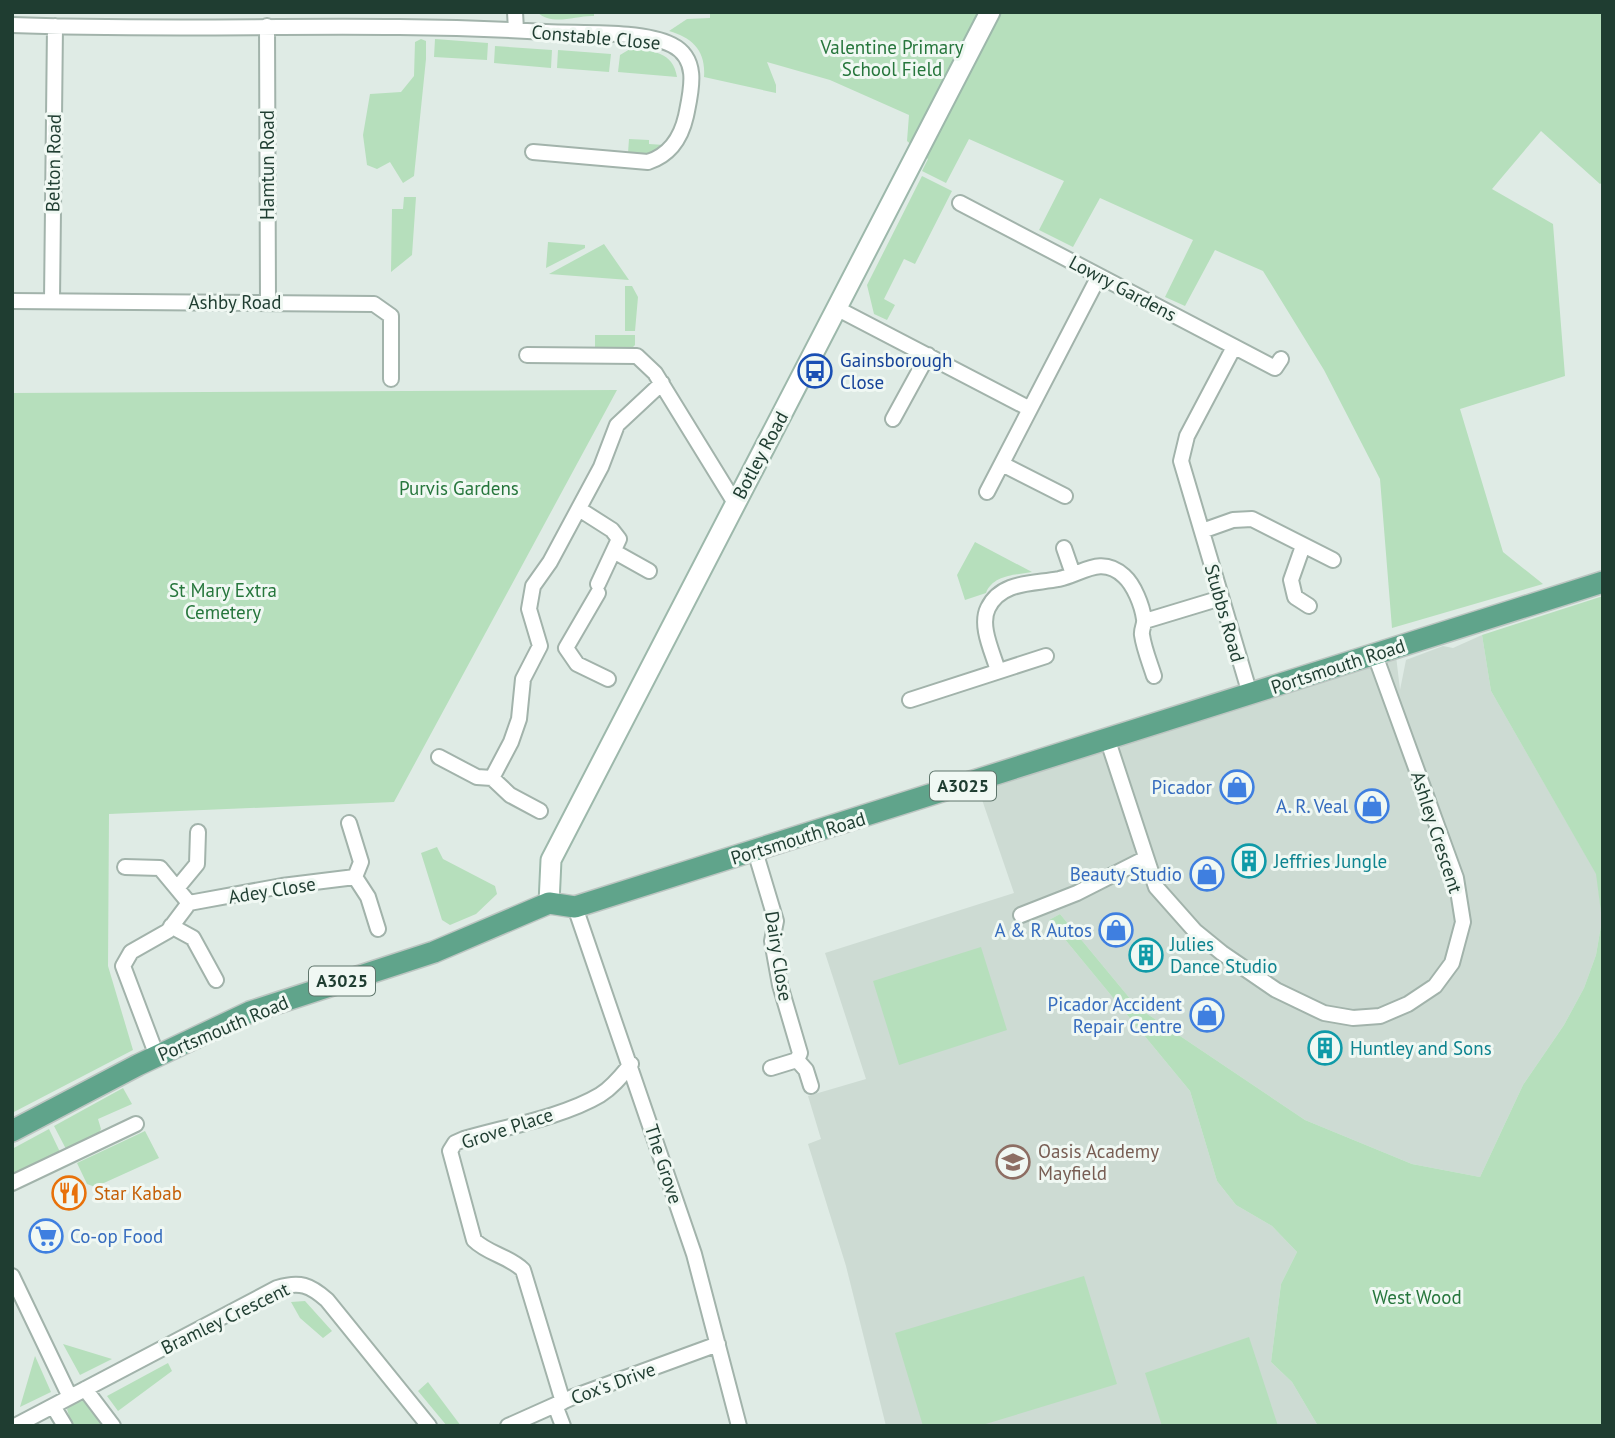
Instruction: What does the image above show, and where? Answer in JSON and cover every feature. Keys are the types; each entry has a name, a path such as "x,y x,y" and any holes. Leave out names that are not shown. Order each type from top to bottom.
{"main road":[{"name":"Botley Road","path":"549,903 551,860 990,12"},
{"name":"Portsmouth Road","path":"12,1131 157,1056 250,1012 434,952 549,903 575,907 1108,741 1603,582"}],"street":[{"path":"12,25 55,26 189,19 267,26 301,19 516,30 515,12"},
{"name":"Belton Road","path":"52,300 55,26"},
{"name":"Hamtun Road","path":"267,26 268,303"},
{"name":"Constable Close","path":"516,30 660,41 680,51 691,68 691,91 684,123 676,141 659,158 648,162 533,152"},
{"name":"Lowry Gardens","path":"960,203 1276,369 1280,359"},
{"path":"987,492 1098,276"},
{"name":"Ashby Road","path":"12,301 361,303 383,307 391,316 391,379"},
{"path":"838,309 1030,409"},
{"name":"Stubbs Road","path":"1234,347 1187,436 1181,461 1250,694"},
{"path":"527,355 637,356 647,363 662,383 734,503"},
{"path":"893,419 928,355"},
{"path":"492,778 519,719 523,679 540,646 540,639 528,609 533,586 551,562 601,467 617,425 662,383"},
{"path":"1002,464 1065,496"},
{"path":"566,648 618,544 617,534 579,509"},
{"path":"1202,531 1233,520 1252,519 1333,560"},
{"path":"1303,546 1291,580 1295,597 1309,606"},
{"path":"1063,548 1073,574"},
{"path":"615,552 649,571"},
{"path":"998,671 985,631 986,610 999,593 1015,585 1073,574 1087,566 1116,570 1135,590 1145,621 1141,632 1154,676"},
{"path":"1145,621 1221,598"},
{"path":"540,646 566,648 578,664 608,679"},
{"name":"Ashley Crescent","path":"1108,741 1156,887 1195,931 1276,990 1324,1013 1353,1018 1380,1016 1408,1004 1435,986 1452,963 1463,922 1456,877 1375,655"},
{"path":"910,700 1046,656"},
{"path":"439,757 477,776 492,778 510,795 540,811"},
{"path":"349,823 360,862 355,877 368,897 378,929"},
{"path":"174,882 197,864 198,832"},
{"name":"Dairy Close","path":"755,851 776,921 772,941 780,985 800,1053 797,1060 806,1070 811,1086"},
{"path":"1021,915 1077,893 1146,858"},
{"path":"125,867 160,868 189,903 172,926 155,941 131,952 124,966 157,1056"},
{"name":"Adey Close","path":"189,903 282,886 355,877"},
{"name":"The Grove","path":"575,907 694,1254 739,1426"},
{"path":"172,926 193,938 216,981"},
{"path":"771,1068 797,1060"},
{"name":"Grove Place","path":"559,1404 523,1270 514,1261 481,1247 474,1240 450,1151 455,1143 464,1139 568,1108 600,1095 617,1082 631,1064"},
{"path":"12,1182 136,1124"},
{"path":"12,1276 70,1398"},
{"name":"Bramley Crescent","path":"15,1426 277,1288 295,1283 312,1287 327,1300 429,1426"},
{"name":"Cox's Drive","path":"508,1426 718,1344"},
{"path":"85,1390 113,1426"},
{"path":"559,1404 563,1426"},
{"path":"53,1406 65,1426"}],"shaded area":[{"path":"1482,635 1491,691 1597,875 1602,920 1596,955 1584,988 1564,1025 1523,1085 1480,1177 1412,1164 1305,1120 1137,1007 1060,914 1049,920 1190,1091 1217,1181 1236,1205 1272,1226 1297,1252 1281,1284 1271,1362 1292,1382 1318,1426 886,1426 846,1266 808,1144 821,1139 808,1096 866,1079 825,953 1014,893 978,788 1395,647 1400,690 1406,660 1443,646 1453,648"}],"green space":[{"path":"537,12 594,12 594,16 557,20"},
{"name":"Valentine Primary School Field","path":"710,12 1603,12 1603,182 1600,184 1541,131 1492,189 1553,224 1565,376 1460,409 1503,552 1543,584 1392,628 1380,479 1324,370 1263,271 1215,250 1185,306 1165,297 1193,240 1100,198 1073,247 1039,230 1064,181 969,139 946,183 922,171 928,159 907,141 909,115 830,80 767,62 776,85 776,93 704,77 703,60 696,47 685,37 669,31 687,19 710,18"},
{"path":"421,39 426,41 426,59 414,176 403,183 390,162 377,169 367,165 363,135 370,94 401,92 414,76 415,42"},
{"path":"435,39 488,43 487,60 434,57"},
{"path":"495,46 552,50 551,68 494,63"},
{"path":"630,49 666,57 675,68 677,77 618,72 620,55"},
{"path":"558,50 611,54 609,72 557,68"},
{"path":"629,139 649,140 649,144 664,145 650,153 628,153"},
{"path":"922,176 952,191 915,264 904,259 884,299 895,305 887,320 874,314 867,285"},
{"path":"404,197 416,197 412,255 391,272 392,209 403,209"},
{"path":"548,242 585,245 585,248 546,268"},
{"path":"604,244 629,280 549,274"},
{"path":"625,286 632,286 638,297 635,331 625,331"},
{"path":"595,335 635,335 635,345 631,349 595,349"},
{"name":"St Mary Extra Cemetery","path":"617,390 394,802 109,814 108,966 133,1050 12,1113 12,393"},
{"path":"975,542 1032,572 999,579 986,593 965,600 957,575"},
{"name":"West Wood","path":"1603,596 1603,1426 1318,1426 1292,1382 1271,1362 1281,1284 1297,1252 1272,1226 1236,1205 1217,1181 1190,1091 1049,920 1060,914 1137,1007 1305,1120 1412,1164 1480,1177 1523,1085 1564,1025 1584,988 1596,955 1602,920 1596,874 1491,691 1482,635"},
{"path":"437,847 443,859 495,886 497,894 476,914 450,925 442,920 421,853"},
{"path":"981,947 1007,1030 899,1065 873,981"},
{"path":"123,1088 132,1104 98,1119 101,1129 99,1133 66,1149 54,1126"},
{"path":"49,1129 60,1152 12,1175 12,1149"},
{"path":"145,1131 159,1158 95,1187 87,1184 77,1163"},
{"path":"1084,1276 1117,1384 979,1426 923,1426 895,1333"},
{"path":"305,1301 332,1331 323,1338 300,1318 291,1302"},
{"path":"1249,1337 1278,1426 1162,1426 1145,1373"},
{"path":"63,1344 112,1359 80,1375"},
{"path":"35,1356 51,1392 20,1407"},
{"path":"168,1363 172,1371 118,1411 107,1396"},
{"path":"428,1382 461,1426 447,1426 418,1391"},
{"path":"83,1401 107,1426 72,1426 67,1409 75,1402"}],"place":[{"name":"Gainsborough Close","path":"815,371"},
{"name":"Picador","path":"1237,787"},
{"name":"A. R. Veal","path":"1372,806"},
{"name":"Jeffries Jungle","path":"1249,861"},
{"name":"Beauty Studio","path":"1207,874"},
{"name":"A & R Autos","path":"1116,930"},
{"name":"Julies Dance Studio","path":"1146,955"},
{"name":"Picador Accident Repair Centre","path":"1207,1015"},
{"name":"Huntley and Sons","path":"1325,1048"},
{"name":"Oasis Academy Mayfield","path":"1013,1162"},
{"name":"Star Kabab","path":"69,1193"},
{"name":"Co-op Food","path":"46,1236"}],"park label":[{"name":"Purvis Gardens","path":"459,488"}]}
